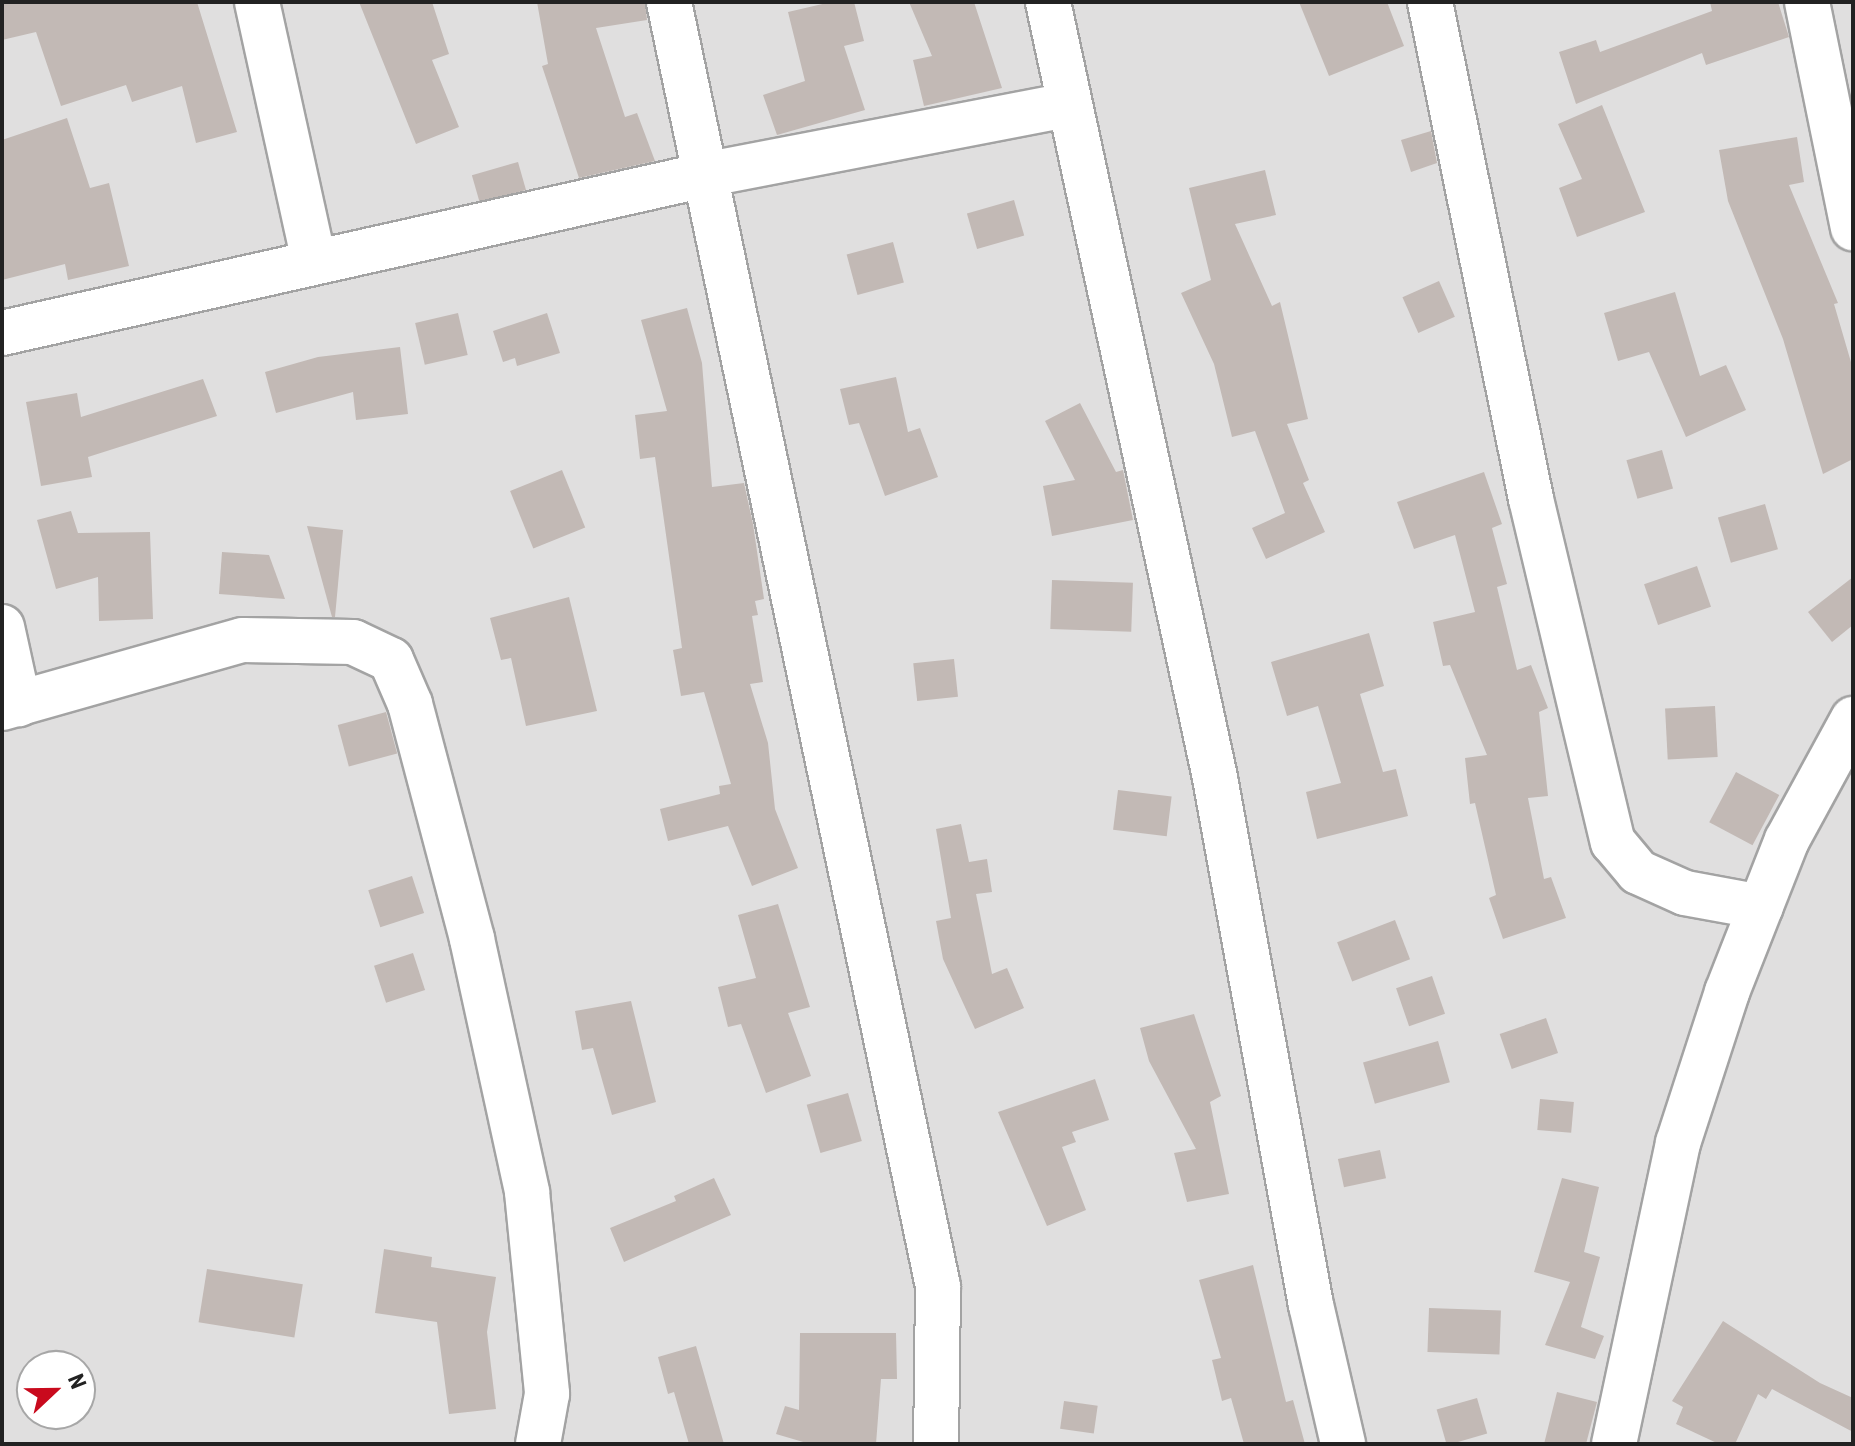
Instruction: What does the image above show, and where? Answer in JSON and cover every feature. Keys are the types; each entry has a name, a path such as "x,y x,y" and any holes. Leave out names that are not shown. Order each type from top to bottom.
{"street":[{"path":"257,2 314,262"},
{"path":"669,2 709,174 938,1286 936,1444"},
{"path":"1048,2 1066,105 1215,778 1305,1273 1343,1444"},
{"path":"1430,2 1531,499 1613,842 1638,872 1685,893 1761,907"},
{"path":"1807,2 1853,228"},
{"path":"2,333 709,174 1066,105"},
{"path":"2,627 10,706 243,640 353,642 391,660 410,704 472,939 527,1192 547,1394 538,1444"},
{"path":"1614,1444 1678,1143 1787,840 1853,719"}],"shaded area":[{"path":"2,2 1853,2 1853,1444 2,1444"}],"building":[{"path":"2,2 197,2 237,132 196,143 182,86 132,102 126,85 61,106 36,32 2,40"},
{"path":"359,2 432,2 449,54 432,60 459,127 416,144"},
{"path":"537,2 645,2 647,20 596,28 625,117 637,113 655,161 579,178 542,66 548,64"},
{"path":"831,2 854,2 864,41 844,46 865,110 777,135 763,95 805,81 788,12"},
{"path":"909,2 974,2 1002,88 924,106 913,60 932,56"},
{"path":"1299,2 1387,2 1404,46 1329,76"},
{"path":"1710,2 1778,2 1789,37 1706,65 1702,53 1576,104 1559,52 1596,40 1600,52 1712,11"},
{"path":"1602,105 1645,212 1577,237 1559,188 1582,179 1558,124"},
{"path":"67,118 90,188 109,183 129,266 68,280 65,264 2,280 2,140"},
{"path":"1431,131 1437,163 1411,172 1401,140"},
{"path":"1797,137 1804,182 1789,185 1838,303 1834,304 1853,369 1853,459 1823,474 1783,339 1728,201 1719,150"},
{"path":"518,162 526,190 480,203 472,175"},
{"path":"1265,170 1276,215 1235,224 1272,306 1280,302 1308,419 1287,424 1309,480 1303,483 1325,532 1266,559 1252,528 1285,513 1255,431 1232,437 1214,364 1181,293 1211,280 1189,188"},
{"path":"1014,200 1024,236 977,249 967,214"},
{"path":"893,242 904,283 858,295 847,254"},
{"path":"1439,281 1455,317 1418,333 1402,297"},
{"path":"1675,292 1700,376 1726,365 1746,410 1686,437 1649,352 1618,361 1604,313"},
{"path":"687,308 702,363 712,487 744,483 753,524 764,599 755,601 758,615 752,616 763,682 750,684 768,743 775,809 798,868 752,886 728,826 668,841 660,809 720,794 719,786 731,784 704,692 681,696 673,650 682,648 655,457 640,459 635,415 667,411 641,320"},
{"path":"458,313 468,355 425,365 415,323"},
{"path":"547,313 560,353 517,366 515,358 503,362 493,331"},
{"path":"400,347 408,414 356,420 353,392 276,413 265,372 318,357"},
{"path":"896,377 908,432 920,428 938,477 885,496 859,423 849,425 840,389"},
{"path":"203,379 217,416 88,457 92,477 41,486 26,402 77,393 81,417"},
{"path":"1080,403 1116,472 1123,470 1133,520 1052,536 1043,486 1075,480 1045,421"},
{"path":"1662,450 1673,488 1637,499 1626,460"},
{"path":"562,470 585,527 533,548 510,491"},
{"path":"1484,472 1502,524 1492,528 1507,584 1497,587 1517,670 1531,665 1548,708 1539,712 1548,796 1528,798 1544,879 1551,877 1566,918 1503,939 1489,898 1496,895 1475,803 1470,804 1465,758 1487,755 1450,665 1443,666 1433,622 1475,612 1455,535 1414,549 1397,502"},
{"path":"1765,504 1778,549 1731,563 1718,518"},
{"path":"71,511 78,533 150,532 153,619 99,621 98,577 56,589 37,520"},
{"path":"307,526 343,530 335,617 332,617"},
{"path":"222,552 269,555 285,599 219,594"},
{"path":"1697,566 1711,607 1658,625 1644,584"},
{"path":"1853,577 1853,625 1832,642 1808,612"},
{"path":"1052,580 1133,583 1131,632 1050,629"},
{"path":"569,597 597,711 526,726 511,658 501,660 490,618"},
{"path":"1369,633 1384,686 1360,694 1383,772 1396,769 1408,816 1317,839 1306,792 1341,783 1318,706 1287,716 1271,662"},
{"path":"954,659 958,697 917,701 913,663"},
{"path":"1715,706 1718,757 1668,760 1665,709"},
{"path":"386,712 397,754 349,766 338,725"},
{"path":"1736,772 1779,795 1753,845 1709,822"},
{"path":"1118,790 1172,797 1167,836 1113,830"},
{"path":"961,824 969,862 987,859 992,892 976,894 992,974 1007,968 1024,1008 975,1029 943,959 936,921 951,918 936,829"},
{"path":"412,876 424,913 380,927 368,890"},
{"path":"778,904 810,1007 788,1013 811,1076 766,1093 741,1024 728,1027 718,987 756,978 738,915"},
{"path":"1395,920 1410,959 1352,981 1337,942"},
{"path":"413,953 425,990 386,1003 374,966"},
{"path":"1432,976 1445,1014 1409,1026 1396,988"},
{"path":"631,1001 656,1102 612,1115 593,1048 582,1050 575,1011"},
{"path":"1194,1014 1221,1096 1210,1102 1229,1194 1187,1202 1174,1153 1196,1149 1149,1061 1140,1028"},
{"path":"1546,1018 1558,1053 1512,1069 1500,1034"},
{"path":"1438,1041 1450,1082 1375,1104 1363,1062"},
{"path":"1095,1079 1109,1120 1072,1132 1076,1142 1062,1147 1086,1210 1047,1226 998,1112"},
{"path":"848,1093 862,1141 820,1153 807,1105"},
{"path":"1540,1099 1574,1102 1571,1133 1537,1130"},
{"path":"1380,1150 1386,1178 1344,1187 1338,1159"},
{"path":"714,1178 731,1215 624,1262 610,1228 676,1201 674,1196"},
{"path":"1562,1178 1599,1187 1584,1252 1600,1257 1581,1327 1604,1336 1595,1359 1545,1345 1570,1282 1534,1272"},
{"path":"384,1249 432,1257 431,1267 496,1277 487,1332 496,1409 449,1414 437,1322 375,1313"},
{"path":"1253,1265 1286,1402 1293,1400 1305,1444 1244,1444 1231,1398 1222,1401 1212,1360 1221,1358 1199,1280"},
{"path":"207,1269 303,1284 294,1338 199,1322"},
{"path":"1429,1308 1501,1311 1499,1354 1427,1352"},
{"path":"1723,1321 1820,1383 1853,1398 1853,1432 1772,1389 1766,1399 1758,1394 1735,1444 1719,1444 1676,1424 1683,1407 1672,1401"},
{"path":"800,1333 896,1333 897,1379 881,1379 876,1444 810,1444 776,1434 785,1406 799,1410"},
{"path":"696,1346 724,1444 689,1444 674,1392 668,1394 658,1357"},
{"path":"1557,1392 1597,1402 1586,1444 1544,1444"},
{"path":"1477,1398 1487,1434 1446,1444 1437,1410"},
{"path":"1064,1401 1098,1406 1094,1433 1060,1429"}]}
